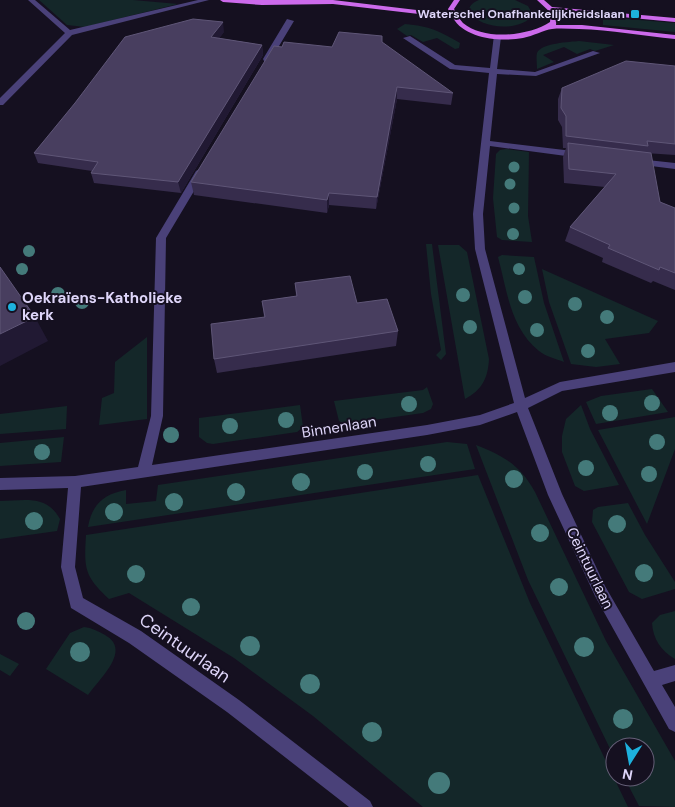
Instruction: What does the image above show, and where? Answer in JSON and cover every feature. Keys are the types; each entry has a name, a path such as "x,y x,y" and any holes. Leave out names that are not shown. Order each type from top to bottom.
{"main road":[{"path":"223,0 262,3 333,2 452,16"},
{"path":"457,0 450,9 452,16 461,25 476,32 497,37 519,37 538,34 551,27 556,15 553,9 540,0"},
{"path":"553,9 675,20"},
{"path":"551,27 582,27 675,37"}],"street":[{"path":"31,0 69,33"},
{"path":"0,103 69,33 206,0"},
{"path":"260,71 290,21"},
{"name":"Ceintuurlaan","path":"497,37 478,214 480,249 521,406 555,495 600,591 675,723"},
{"path":"407,38 453,67 494,71 536,74 596,53"},
{"path":"486,143 589,156"},
{"path":"627,160 675,166"},
{"path":"143,473 157,416 161,238 206,163"},
{"name":"Binnenlaan","path":"0,484 75,482 428,430 480,420 521,406 560,388 675,367"},
{"name":"Ceintuurlaan","path":"75,482 68,567 76,603 135,637 233,706 364,807"},
{"path":"651,680 675,673"}],"green space":[{"path":"39,0 133,0 178,4 85,27 67,25"},
{"path":"479,0 515,0 528,6 533,15 519,24 500,27 491,25 474,17 469,11 472,4"},
{"path":"603,17 675,23 675,32 603,25"},
{"path":"405,24 421,26 440,32 460,43 459,48 455,49 437,38 423,42 411,35 407,36 397,29"},
{"path":"579,41 614,45 595,51 590,49 577,54 564,47 543,55 554,62 537,69 537,53 544,47"},
{"path":"500,150 529,152 528,216 532,242 502,240 497,237 493,198 496,154"},
{"path":"426,244 432,244 446,354 441,360 436,355 441,350 431,294"},
{"path":"438,245 459,245 467,252 489,359 483,383 476,392 465,399"},
{"path":"502,255 534,257 544,303 564,362 539,351 529,342 522,331 507,295 498,257"},
{"path":"542,269 658,321 649,333 605,339 620,364 596,367 571,364 549,302"},
{"path":"147,337 147,419 99,425 102,398 114,393 115,362"},
{"path":"427,387 433,404 431,409 423,413 345,424 339,421 334,401 423,390"},
{"path":"652,389 668,412 596,424 586,402 601,396"},
{"path":"300,405 303,427 297,432 213,444 207,443 199,437 199,418"},
{"path":"581,405 590,429 619,485 584,491 575,486 562,452 562,436 566,419"},
{"path":"67,406 66,429 0,434 0,414"},
{"path":"675,417 675,449 647,524 598,430"},
{"path":"64,437 61,462 0,466 0,443"},
{"path":"447,442 467,444 475,469 88,527 93,512 100,501 111,494 126,490 126,504 156,501 158,485"},
{"path":"476,445 510,462 523,475 535,492 606,641 675,761 675,807 639,806 629,787 655,787 655,737 605,738 528,580"},
{"path":"478,475 530,603 605,759 605,787 618,787 628,807 423,807 313,716 234,658 129,593 109,599 95,584 87,571 85,556 86,535"},
{"path":"26,500 41,502 54,511 60,519 57,531 0,539 0,501"},
{"path":"628,503 645,535 675,582 675,589 642,599 629,592 592,522 593,510 598,507"},
{"path":"675,611 675,659 659,644 654,634 652,623 660,615"},
{"path":"84,627 105,635 113,641 115,648 115,656 111,664 88,695 46,669 70,633"},
{"path":"0,654 19,664 10,676 0,670"}],"building":[{"path":"193,19 223,22 211,37 262,45 178,182 91,173 98,162 34,153 125,37"},
{"path":"339,32 382,36 382,42 453,93 397,87 377,197 329,193 327,200 191,182 274,46 282,47 284,42 332,47"},
{"path":"626,61 675,66 675,144 647,141 648,146 566,136 566,116 561,108 562,88"},
{"path":"568,143 651,153 660,202 675,208 675,273 660,267 659,270 608,248 610,245 570,227 616,174 569,169"},
{"path":"0,267 35,317 0,334"},
{"path":"350,276 357,303 387,299 398,331 214,359 211,324 265,317 262,301 297,296 295,283"}],"place":[{"name":"Waterschei Onafhankelijkheidslaan","path":"635,14"},
{"name":"Oekraïens-Katholieke kerk","path":"12,307"}]}
